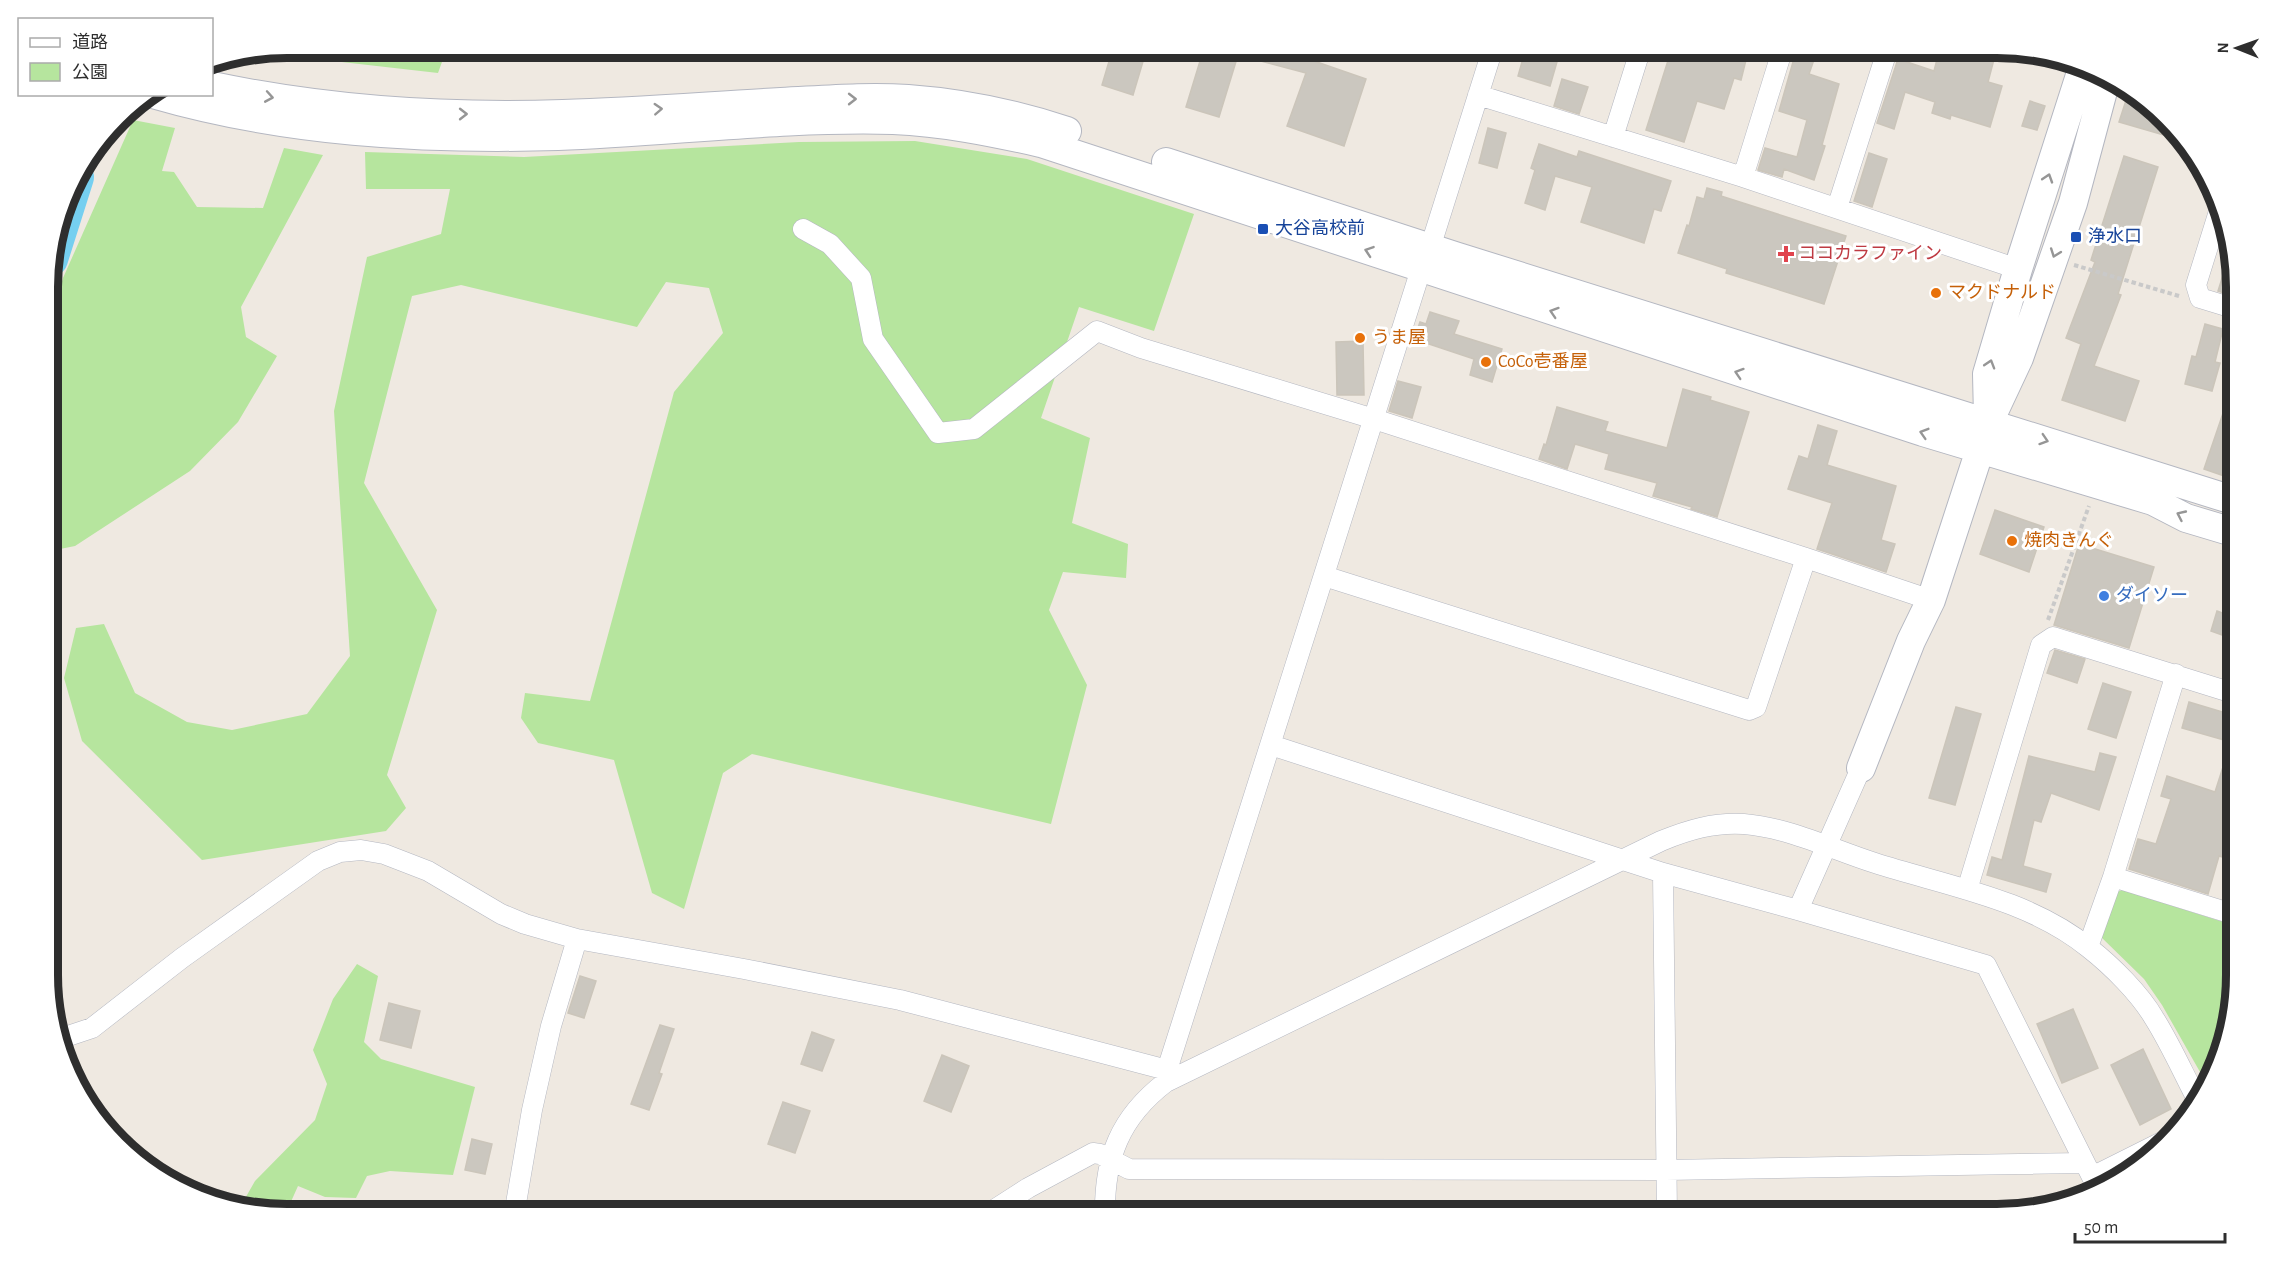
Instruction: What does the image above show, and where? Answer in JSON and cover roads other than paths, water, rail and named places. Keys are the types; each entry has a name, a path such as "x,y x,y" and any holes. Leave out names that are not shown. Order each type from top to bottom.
{"street":[{"path":"1167,1076 1490,58"},
{"path":"1613,137 1638,58"},
{"path":"1743,177 1780,58"},
{"path":"1837,208 1885,58"},
{"path":"1989,422 1987,374 2080,74"},
{"path":"1798,910 1861,768 1911,641 1930,600 1989,422 2019,358 2073,203 2105,85"},
{"path":"213,86 271,98 346,108 456,114 563,114 829,99 906,99 978,108 1047,124 1425,259 1981,450 2153,501 2186,518 2226,530"},
{"path":"1478,95 1743,177 2018,269"},
{"path":"166,98 283,124 365,132 469,137 559,136 816,121 895,120 971,128 1041,143 1425,259 1989,422 2226,498"},
{"path":"2216,220 2196,285 2200,298 2226,306"},
{"path":"803,229 830,244 861,278 873,339 938,433 974,429 1097,331 1141,348 1374,419 1930,600"},
{"path":"1324,576 1749,710 1756,707 1806,558"},
{"path":"1967,890 2040,645 2053,637 2226,691"},
{"path":"2088,947 2113,877 2176,674"},
{"path":"1271,745 1663,873 1986,965 2091,1176"},
{"path":"1105,1204 1105,1184 1118,1139 1135,1110 1167,1076 1690,829 1709,825 1759,826 1809,838 1874,863 2014,906 2049,923 2088,947 2121,977 2153,1016 2194,1093"},
{"path":"67,1036 92,1028 182,958 318,861 340,852 361,850 384,854 428,872 501,914 525,924 577,939 900,1000 1167,1076"},
{"path":"1663,873 1667,1204"},
{"path":"2113,877 2226,912"},
{"path":"516,1204 532,1110 550,1026 577,939"},
{"path":"1003,1204 1093,1153 1100,1154 1129,1169 1666,1170 2091,1176 2146,1149"}],"place":[{"name":"大谷高校前","path":"1263,229"},
{"name":"浄水口","path":"2076,237"},
{"name":"ココカラファイン","path":"1786,254"},
{"name":"マクドナルド","path":"1936,293"},
{"name":"うま屋","path":"1360,338"},
{"name":"CoCo壱番屋","path":"1486,362"},
{"name":"焼肉きんぐ","path":"2012,541"},
{"name":"ダイソー","path":"2104,596"}]}
